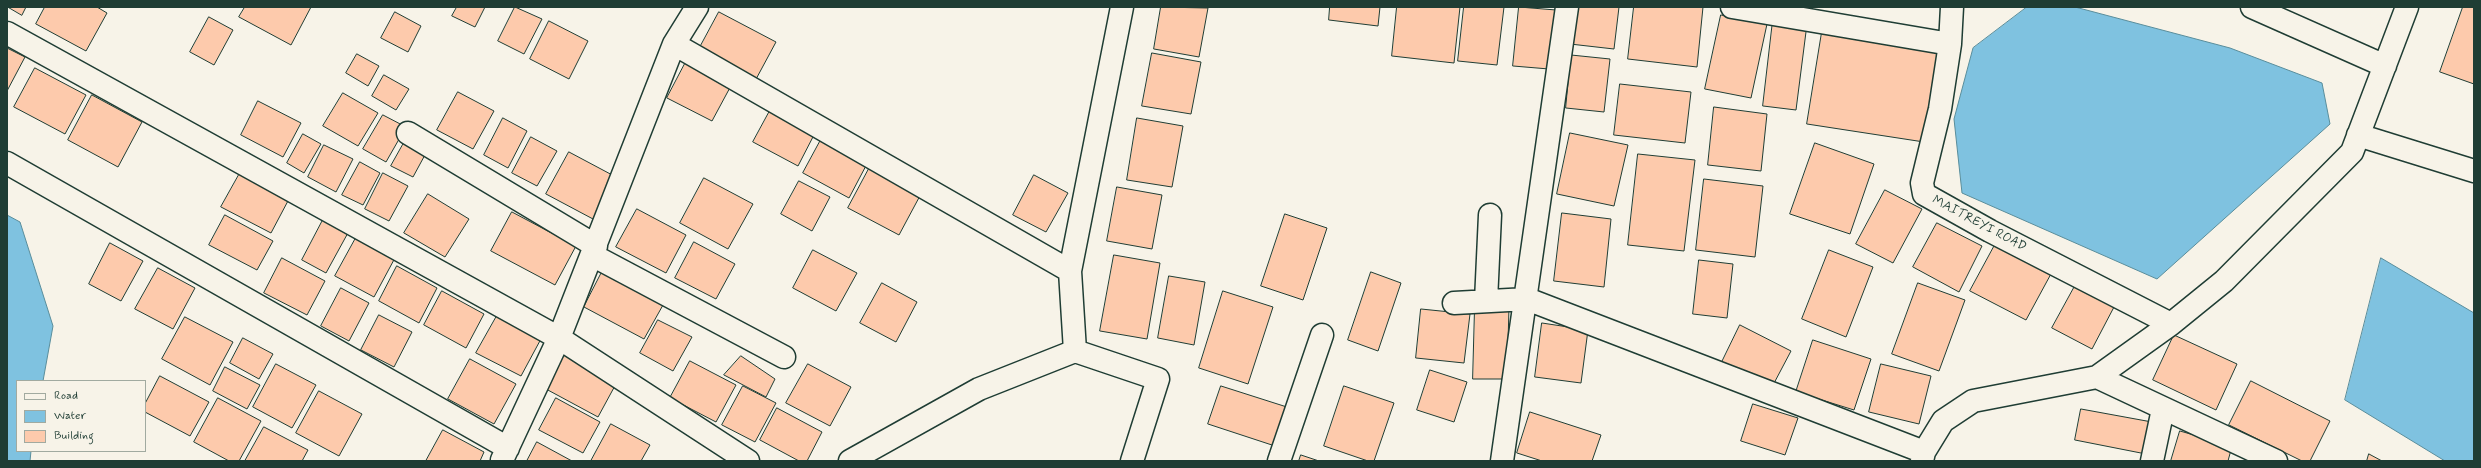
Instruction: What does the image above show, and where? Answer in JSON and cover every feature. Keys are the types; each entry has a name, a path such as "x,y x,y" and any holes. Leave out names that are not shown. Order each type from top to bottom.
{"street":[{"path":"7,163 505,454 559,338 674,44 697,7"},
{"path":"1075,351 1070,271 1122,7"},
{"path":"1502,461 1527,299 1567,7"},
{"path":"1732,7 1950,44 1952,7"},
{"path":"2252,7 2385,66"},
{"path":"1454,303 1527,299 1923,457 1943,421 1973,401 2097,377 2171,324 2224,281 2352,152 2407,7"},
{"path":"7,33 559,338 748,461"},
{"path":"674,44 1070,271"},
{"name":"MAITREYI ROAD","path":"1950,44 1940,109 1922,182 1924,194 1990,231 2171,324"},
{"path":"408,133 594,250 784,357"},
{"path":"2358,135 2474,170"},
{"path":"1486,301 1490,215"},
{"path":"1279,461 1322,335"},
{"path":"850,461 979,389 1075,351 1158,379 1132,461"},
{"path":"2097,377 2276,461"},
{"path":"2152,461 2163,408"}],"water":[{"path":"2027,7 2075,7 2230,48 2322,83 2330,124 2157,279 1962,193 1954,119 1973,48"},
{"path":"7,215 20,222 53,326 43,380 16,380 16,452 31,452 30,461 7,461"},
{"path":"2381,258 2474,313 2474,461 2445,461 2345,400"}],"building":[{"path":"8,7 26,7 22,15"},
{"path":"45,7 97,7 107,13 86,51 36,24"},
{"path":"245,7 311,7 291,45 239,17"},
{"path":"457,7 485,7 475,27 452,16"},
{"path":"515,7 542,19 524,54 498,41"},
{"path":"1161,7 1208,8 1199,57 1154,49"},
{"path":"1330,7 1380,7 1378,26 1329,20"},
{"path":"1397,7 1460,7 1454,63 1392,56"},
{"path":"1464,7 1504,7 1497,65 1458,61"},
{"path":"1519,7 1556,10 1549,69 1513,66"},
{"path":"1574,7 1619,7 1614,49 1570,44"},
{"path":"1634,7 1703,7 1697,67 1628,59"},
{"path":"2463,7 2474,7 2474,84 2440,72"},
{"path":"395,12 421,26 408,52 381,38"},
{"path":"719,12 776,42 755,81 698,51"},
{"path":"1721,15 1767,24 1751,98 1705,89"},
{"path":"209,17 233,30 214,65 190,52"},
{"path":"1773,20 1807,24 1796,110 1763,106"},
{"path":"549,21 588,41 569,79 530,59"},
{"path":"1822,32 1938,50 1924,142 1807,124"},
{"path":"7,48 25,57 7,91"},
{"path":"1152,53 1201,62 1191,114 1142,106"},
{"path":"357,54 379,66 368,86 346,73"},
{"path":"1571,55 1610,59 1604,112 1566,108"},
{"path":"688,58 733,82 712,121 667,98"},
{"path":"35,68 86,95 65,134 14,107"},
{"path":"384,75 409,89 396,110 372,96"},
{"path":"1620,84 1691,92 1685,143 1614,135"},
{"path":"458,92 494,111 473,149 437,130"},
{"path":"343,93 378,113 358,146 323,126"},
{"path":"92,95 142,122 118,167 68,140"},
{"path":"258,101 301,123 283,157 241,135"},
{"path":"772,107 816,131 798,166 753,142"},
{"path":"1714,107 1767,114 1761,171 1708,165"},
{"path":"383,115 406,127 386,162 363,149"},
{"path":"503,118 527,131 508,168 484,155"},
{"path":"1137,118 1183,126 1172,187 1127,180"},
{"path":"1570,133 1628,145 1614,206 1557,194"},
{"path":"303,134 321,144 304,173 287,163"},
{"path":"823,136 869,160 849,198 803,173"},
{"path":"531,137 557,151 537,186 512,173"},
{"path":"405,141 426,153 413,177 391,166"},
{"path":"1815,143 1874,164 1850,234 1790,214"},
{"path":"324,145 353,159 336,192 308,177"},
{"path":"569,152 616,177 593,219 546,194"},
{"path":"1638,154 1695,160 1684,251 1628,245"},
{"path":"360,162 380,173 363,205 342,195"},
{"path":"871,165 922,192 899,235 848,208"},
{"path":"240,173 289,199 271,233 221,207"},
{"path":"383,173 408,186 389,221 365,209"},
{"path":"1034,175 1068,193 1046,232 1013,215"},
{"path":"704,178 753,204 728,249 680,223"},
{"path":"1704,179 1763,186 1755,257 1696,250"},
{"path":"799,181 830,197 812,231 781,214"},
{"path":"1117,187 1162,195 1152,249 1107,241"},
{"path":"1885,190 1922,209 1893,263 1856,244"},
{"path":"428,194 469,219 445,257 404,233"},
{"path":"637,209 686,235 666,273 616,247"},
{"path":"512,212 576,246 555,285 491,251"},
{"path":"1562,213 1611,219 1604,287 1554,281"},
{"path":"1285,214 1327,228 1303,300 1261,286"},
{"path":"225,215 273,241 257,270 209,245"},
{"path":"324,218 349,231 326,273 302,260"},
{"path":"1937,223 1982,246 1959,292 1913,267"},
{"path":"357,236 396,256 374,297 335,276"},
{"path":"694,242 735,264 716,299 675,278"},
{"path":"110,243 143,261 121,301 89,284"},
{"path":"1996,243 2052,272 2026,320 1970,291"},
{"path":"813,250 857,273 836,311 793,288"},
{"path":"1829,250 1873,267 1846,337 1802,319"},
{"path":"1114,255 1160,263 1147,339 1100,331"},
{"path":"282,258 325,281 307,315 264,293"},
{"path":"1699,260 1733,264 1727,318 1693,314"},
{"path":"397,266 437,288 419,323 379,301"},
{"path":"158,268 195,288 173,329 135,309"},
{"path":"602,272 663,305 644,339 584,307"},
{"path":"1371,272 1401,283 1378,351 1348,340"},
{"path":"1169,276 1205,282 1194,345 1158,338"},
{"path":"882,283 917,302 896,342 860,323"},
{"path":"1918,283 1965,300 1939,371 1892,354"},
{"path":"2075,286 2114,307 2092,349 2052,328"},
{"path":"341,288 369,303 349,341 321,326"},
{"path":"442,291 484,314 466,348 424,325"},
{"path":"1223,291 1273,307 1248,384 1199,368"},
{"path":"1475,306 1509,307 1507,379 1473,379"},
{"path":"1421,309 1470,314 1464,363 1416,358"},
{"path":"498,314 542,337 521,376 476,353"},
{"path":"379,315 412,332 394,367 361,350"},
{"path":"185,317 233,342 210,385 162,359"},
{"path":"658,320 692,337 673,371 640,353"},
{"path":"1542,323 1588,330 1581,383 1535,377"},
{"path":"1740,325 1791,351 1772,387 1722,362"},
{"path":"2174,335 2237,364 2216,410 2153,380"},
{"path":"243,338 273,354 259,379 230,363"},
{"path":"1813,340 1871,359 1854,410 1796,392"},
{"path":"565,354 617,382 598,417 546,389"},
{"path":"741,356 775,379 766,397 724,375"},
{"path":"470,359 516,384 494,424 448,399"},
{"path":"690,361 736,385 716,422 670,398"},
{"path":"276,364 316,385 292,428 253,407"},
{"path":"808,364 851,387 830,426 786,403"},
{"path":"1881,364 1931,376 1919,424 1869,412"},
{"path":"225,367 260,385 247,409 213,391"},
{"path":"1430,370 1467,382 1454,422 1417,410"},
{"path":"160,376 209,402 190,436 146,413 146,402"},
{"path":"2251,381 2330,421 2310,461 2302,461 2229,425"},
{"path":"743,386 776,403 755,442 722,425"},
{"path":"1221,386 1290,408 1278,447 1208,424"},
{"path":"1344,386 1394,403 1374,461 1368,461 1324,446"},
{"path":"319,391 362,414 339,456 296,433"},
{"path":"218,398 261,421 239,461 229,461 194,442"},
{"path":"556,398 600,422 583,453 539,430"},
{"path":"1753,404 1798,418 1785,455 1741,441"},
{"path":"777,408 822,432 807,461 799,461 760,440"},
{"path":"2081,409 2152,422 2146,454 2075,440"},
{"path":"1530,412 1601,435 1592,461 1542,461 1517,453"},
{"path":"611,424 650,445 641,461 591,461"},
{"path":"264,427 308,450 302,461 245,461"},
{"path":"443,430 484,452 480,461 426,461"},
{"path":"2180,431 2232,446 2228,461 2171,461"},
{"path":"537,442 572,461 527,461"},
{"path":"2369,454 2382,461 2367,461"},
{"path":"1301,455 1319,461 1299,461"}]}
